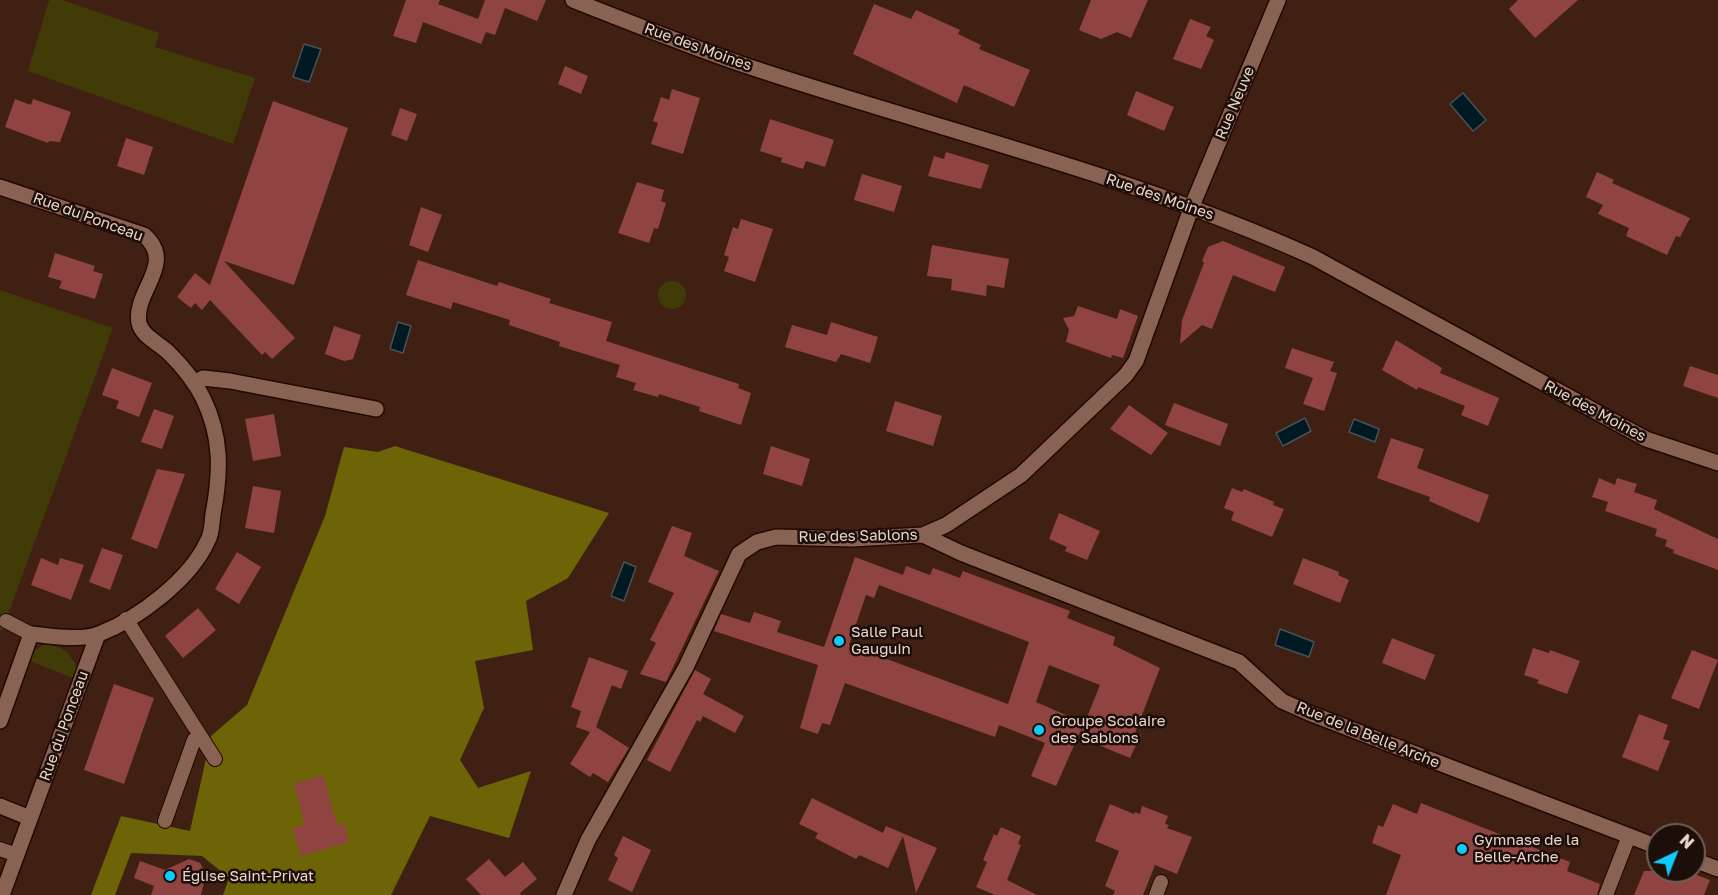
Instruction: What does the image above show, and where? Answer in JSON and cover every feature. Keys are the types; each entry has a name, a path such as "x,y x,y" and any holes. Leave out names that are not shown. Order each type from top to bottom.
{"street":[{"name":"Rue des Moines","path":"573,0 748,66 1192,206 1313,257 1646,439 1718,463"},
{"name":"Rue Neuve","path":"1192,206 1278,0"},
{"name":"Rue du Ponceau","path":"0,187 144,235 152,242 158,258 142,304 139,324 146,335 160,344 194,383 213,422 219,447 220,476 209,540 179,582 126,619 98,634 75,638 31,634"},
{"name":"Rue des Sablons","path":"564,895 588,840 686,666 740,554 757,542 776,537 852,539 923,535 945,525 1021,475 1050,451 1126,375 1136,361 1192,206"},
{"path":"194,383 203,378 230,381 376,410"},
{"name":"Rue de la Belle Arche","path":"923,535 961,553 1239,662 1282,701 1309,713 1646,842"},
{"path":"0,721 31,634"},
{"name":"Rue du Ponceau","path":"2,895 98,634"},
{"path":"0,806 30,818"}],"lane":[{"path":"126,619 215,759"},
{"path":"6,621 31,634"},
{"path":"165,821 194,740 201,737"},
{"path":"1606,895 1629,836"},
{"path":"0,849 17,855"}],"shaded area":[{"path":"49,0 62,0 159,33 155,47 255,78 233,144 28,71"},
{"path":"672,281 682,285 686,295 682,305 672,309 662,305 658,295 662,285"},
{"path":"0,290 113,328 2,631 0,630"},
{"path":"395,446 609,513 568,578 526,601 533,650 475,661 484,708 460,760 478,788 531,771 509,838 430,816 391,895 223,895 229,878 202,856 131,853 115,895 91,895 121,816 190,831 211,736 247,705 325,516 344,447 378,452"},
{"path":"43,645 56,646 69,654 78,670 75,679 30,661 34,651"}],"water":[{"path":"304,44 321,49 309,82 293,77"},
{"path":"1463,93 1486,120 1473,131 1450,104"},
{"path":"398,322 411,326 403,353 390,349"},
{"path":"1305,418 1311,431 1283,446 1276,433"},
{"path":"1354,419 1379,429 1375,442 1349,432"},
{"path":"624,562 636,567 624,601 611,596"},
{"path":"1280,629 1314,642 1309,657 1275,645"}],"building":[{"path":"406,0 440,0 438,4 478,19 485,0 546,0 537,21 505,8 495,35 486,32 481,44 423,22 416,43 393,36"},
{"path":"1091,0 1148,0 1131,38 1117,32 1101,39 1079,30"},
{"path":"1518,0 1578,0 1535,38 1509,9"},
{"path":"874,4 911,19 916,10 960,30 958,34 981,45 979,49 1030,70 1014,107 964,85 957,103 853,54"},
{"path":"1190,19 1211,27 1206,36 1214,40 1201,69 1173,59"},
{"path":"565,66 588,76 581,94 558,84"},
{"path":"672,89 700,98 683,154 651,144 658,123 653,121 661,97 669,100"},
{"path":"1136,91 1174,107 1164,131 1127,115"},
{"path":"15,99 31,105 33,99 71,112 60,142 49,141 48,143 5,127"},
{"path":"273,101 348,128 294,285 224,261 295,338 272,359 265,352 262,355 210,300 202,310 195,303 191,308 177,297 195,273 210,285"},
{"path":"400,108 417,114 407,141 391,135"},
{"path":"770,119 834,140 825,167 806,161 803,169 781,162 782,158 760,151"},
{"path":"126,138 153,147 144,175 117,166"},
{"path":"946,152 989,165 981,189 928,176 934,156 944,159"},
{"path":"1597,172 1614,180 1612,183 1690,218 1680,237 1676,236 1667,255 1626,236 1629,228 1598,214 1603,205 1586,197"},
{"path":"862,174 902,186 894,212 854,200"},
{"path":"637,182 664,190 661,201 666,203 658,229 654,228 649,243 618,233"},
{"path":"421,207 442,215 428,252 409,245"},
{"path":"741,219 773,229 755,282 724,271 729,257 724,255 733,227 738,229"},
{"path":"1223,241 1285,267 1275,292 1233,275 1212,329 1202,325 1180,344 1182,320 1204,263 1202,261 1208,247"},
{"path":"932,245 1009,259 1004,288 987,285 986,296 951,290 952,279 927,276"},
{"path":"55,253 95,266 93,271 103,274 95,299 59,288 62,281 48,277"},
{"path":"418,260 497,286 499,282 551,299 549,303 612,322 606,341 739,384 738,388 751,393 741,425 699,411 700,407 659,394 658,397 633,390 636,383 616,377 620,365 559,346 560,342 509,325 510,320 453,302 451,309 406,295"},
{"path":"1078,306 1117,319 1120,309 1138,316 1123,358 1112,355 1111,358 1066,342 1069,330 1063,318 1074,316"},
{"path":"831,322 878,337 870,363 841,354 836,362 785,347 792,325 827,335"},
{"path":"334,326 361,335 353,359 344,361 325,354"},
{"path":"1396,340 1442,368 1440,373 1499,398 1488,426 1461,415 1465,406 1418,387 1417,390 1382,370"},
{"path":"1292,348 1334,362 1330,371 1337,373 1324,411 1303,404 1313,378 1285,368"},
{"path":"1690,366 1718,375 1718,398 1683,386"},
{"path":"112,368 152,383 139,417 116,408 119,401 102,395"},
{"path":"895,401 942,416 933,446 886,431"},
{"path":"1174,403 1228,424 1220,446 1165,425"},
{"path":"1129,405 1168,433 1151,455 1110,429"},
{"path":"154,409 174,416 162,449 141,442"},
{"path":"274,414 281,456 253,461 245,419"},
{"path":"1391,438 1424,449 1417,468 1489,495 1479,523 1429,501 1430,497 1377,478"},
{"path":"771,446 810,459 802,486 763,474"},
{"path":"157,469 185,474 157,549 131,539"},
{"path":"1599,478 1615,485 1617,478 1637,484 1634,492 1657,500 1654,509 1718,539 1718,570 1673,553 1674,550 1665,546 1667,540 1655,536 1657,529 1605,511 1608,502 1592,497"},
{"path":"253,486 281,491 274,533 245,528"},
{"path":"1232,488 1242,492 1244,489 1284,509 1272,537 1231,520 1234,512 1224,508"},
{"path":"1059,513 1100,531 1087,560 1065,551 1067,547 1049,539"},
{"path":"672,526 692,533 684,556 719,571 666,682 640,674 656,643 650,640 674,593 648,582"},
{"path":"102,548 123,555 110,590 89,582"},
{"path":"237,552 261,567 239,604 215,589"},
{"path":"855,557 903,575 906,566 930,575 933,568 960,578 963,571 1070,611 1067,618 1115,637 1113,645 1160,668 1135,733 1141,735 1130,758 1079,737 1100,685 1049,665 1036,702 1084,723 1056,786 1031,776 1045,743 999,725 995,737 845,683 830,725 822,723 818,734 800,728 818,665 714,631 721,614 750,623 754,612 781,621 777,632 824,647","holes":["879,585 1029,642 1008,704 849,645 866,595 874,598"]},
{"path":"41,558 58,565 60,558 84,565 71,600 31,585"},
{"path":"1303,558 1339,572 1338,575 1349,580 1340,603 1293,584"},
{"path":"198,608 216,630 183,658 165,636"},
{"path":"1392,638 1435,655 1425,680 1382,663"},
{"path":"1533,648 1549,653 1550,650 1580,661 1567,694 1537,683 1539,680 1524,675"},
{"path":"1692,650 1718,660 1699,709 1671,698"},
{"path":"589,657 628,671 621,689 612,685 596,727 629,748 608,782 593,773 590,777 570,764 590,732 576,727 581,711 571,707"},
{"path":"695,670 711,679 703,694 744,716 735,733 703,716 700,722 697,720 670,772 647,760"},
{"path":"114,684 154,698 124,784 84,770"},
{"path":"1639,714 1668,725 1663,739 1670,741 1658,771 1622,757"},
{"path":"323,775 337,825 344,823 349,842 301,856 293,828 305,824 294,784"},
{"path":"812,798 883,833 886,826 937,848 916,893 903,836 888,868 859,855 856,859 815,838 818,833 799,824"},
{"name":"Gymnase de la Belle-Arche","path":"1421,803 1570,862 1567,871 1600,884 1597,895 1386,895 1401,855 1372,843 1378,825 1383,827 1393,804 1417,814"},
{"path":"1110,804 1134,814 1135,812 1140,814 1142,806 1168,816 1165,824 1169,825 1167,828 1192,837 1177,874 1155,865 1143,895 1113,895 1115,891 1105,886 1119,851 1095,841"},
{"path":"1001,827 1021,836 1018,844 1021,845 1007,880 1037,895 995,895 976,887 987,862 983,860 994,834 997,836"},
{"path":"623,836 651,850 632,892 608,880 618,858 614,855"},
{"name":"Église Saint-Privat","path":"189,859 200,863 206,874 201,895 151,895 154,886 134,878 140,861 165,870"},
{"path":"489,859 505,877 523,862 537,879 520,893 521,895 481,895 466,879"},
{"path":"1644,871 1646,871 1646,883 1706,883 1706,878 1710,880 1704,895 1634,895"}],"place":[{"name":"Salle Paul Gauguin","path":"839,641"},
{"name":"Groupe Scolaire des Sablons","path":"1039,730"},
{"name":"Gymnase de la Belle-Arche","path":"1462,849"},
{"name":"Église Saint-Privat","path":"170,876"}]}
